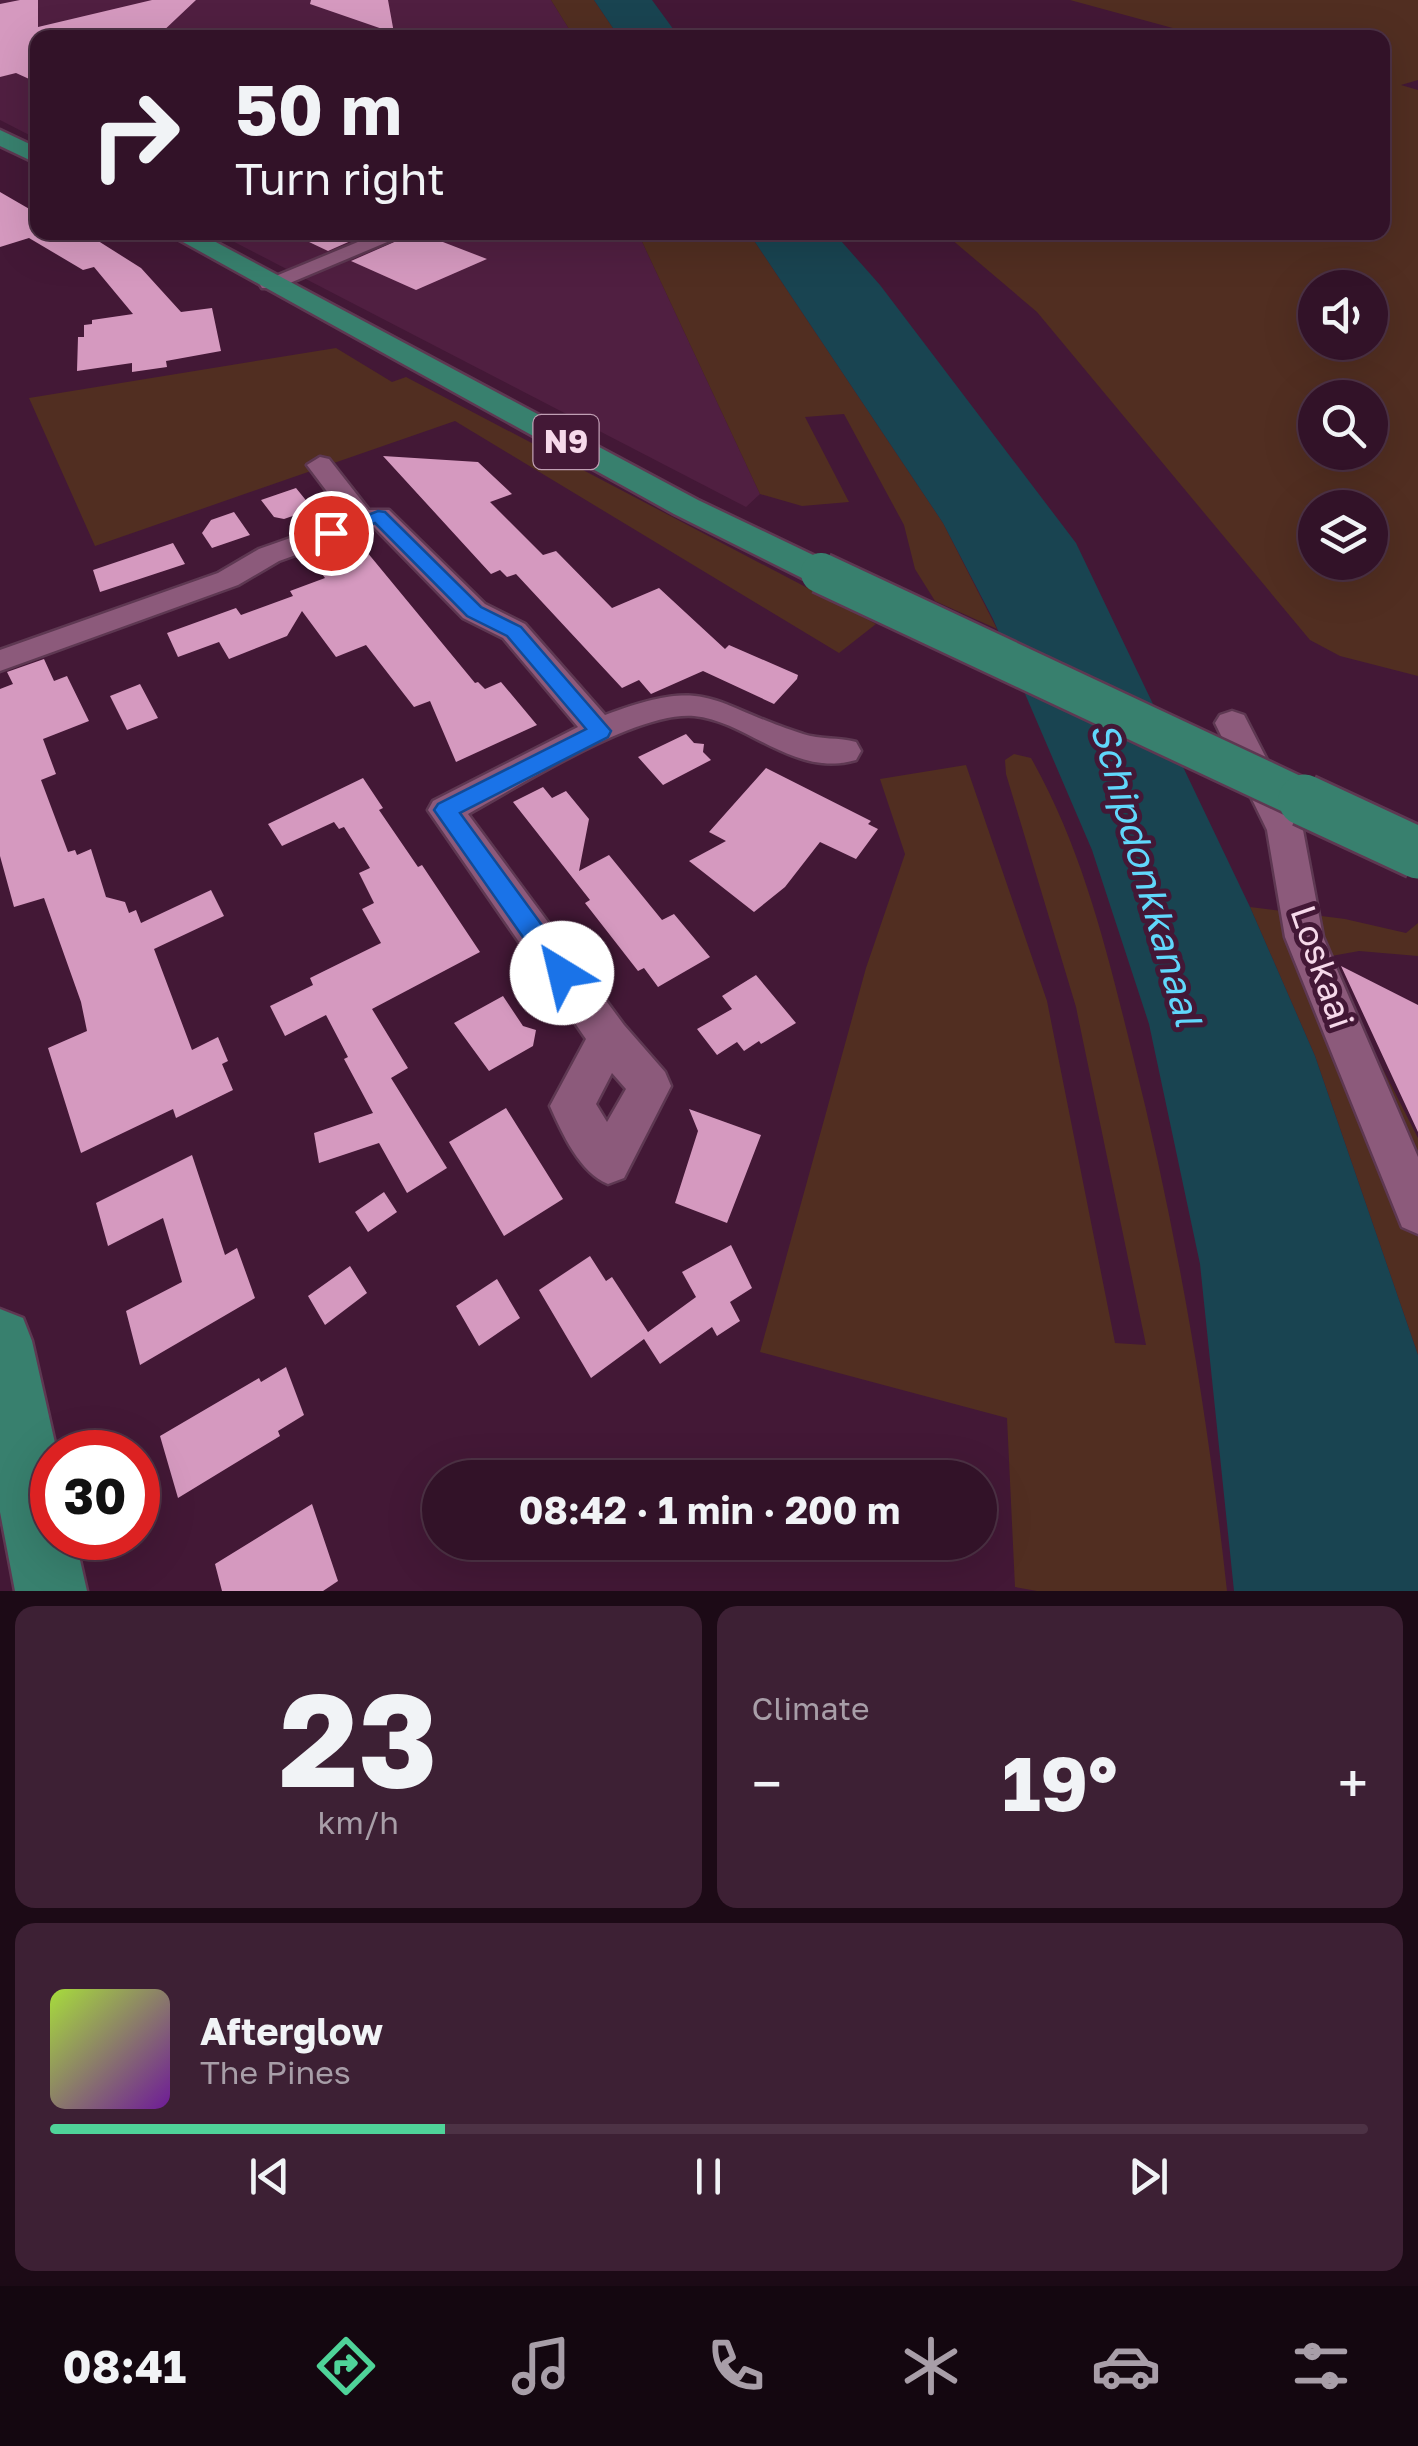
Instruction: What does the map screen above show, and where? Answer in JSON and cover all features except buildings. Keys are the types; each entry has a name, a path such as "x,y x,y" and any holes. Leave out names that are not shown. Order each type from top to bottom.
{"main road":[{"path":"0,137 30,153"},
{"name":"N9","path":"192,240 686,506 1418,854"},
{"path":"0,1341 51,1591"}],"street":[{"path":"270,283 380,240"},
{"path":"320,465 371,519 474,612 514,631 600,731"},
{"path":"0,661 228,579 268,556 371,519"},
{"path":"608,1038 446,810 600,731 662,706 696,704 816,753 844,751"},
{"name":"Loskaai","path":"1232,723 1284,830 1304,937 1418,1211"}],"shaded area":[{"path":"0,0 551,0 570,30 30,30 30,135 0,120"},
{"path":"551,0 594,0 614,30 570,30"},
{"path":"1070,0 1418,0 1418,80 1401,85 1418,90 1418,676 1340,656 1310,640 1037,312 952,240 1390,240 1390,30 1180,30"},
{"path":"231,240 641,240 760,494 746,507"},
{"path":"641,240 754,240 943,523 997,629 935,601 915,569 904,525 844,414 805,417 849,502 802,506 760,494"},
{"path":"336,348 392,382 406,377 876,624 839,653 455,421 95,546 29,398"},
{"path":"1014,754 1031,758 1065,829 1092,902 1123,1014 1189,1320 1227,1591 1037,1591 1015,1587 1007,1418 760,1352 866,968 905,854 880,779 966,765 1047,1001 1115,1343 1146,1345 1076,1007 1006,774 1005,760"},
{"path":"1250,907 1345,919 1406,933 1418,923 1418,956 1359,951 1326,957 1418,1138 1418,1355 1315,1056"}],"water":[{"path":"594,0 652,0 674,30 614,30"},
{"name":"Schipdonkkanaal","path":"754,240 840,240 880,285 1076,543 1250,907 1315,1056 1418,1355 1418,1591 1234,1591 1200,1264 1149,1024 1092,850 993,619 943,523"}],"route":[{"path":"331,533 378,516 474,612 514,631 600,731 446,810 562,973"}]}
